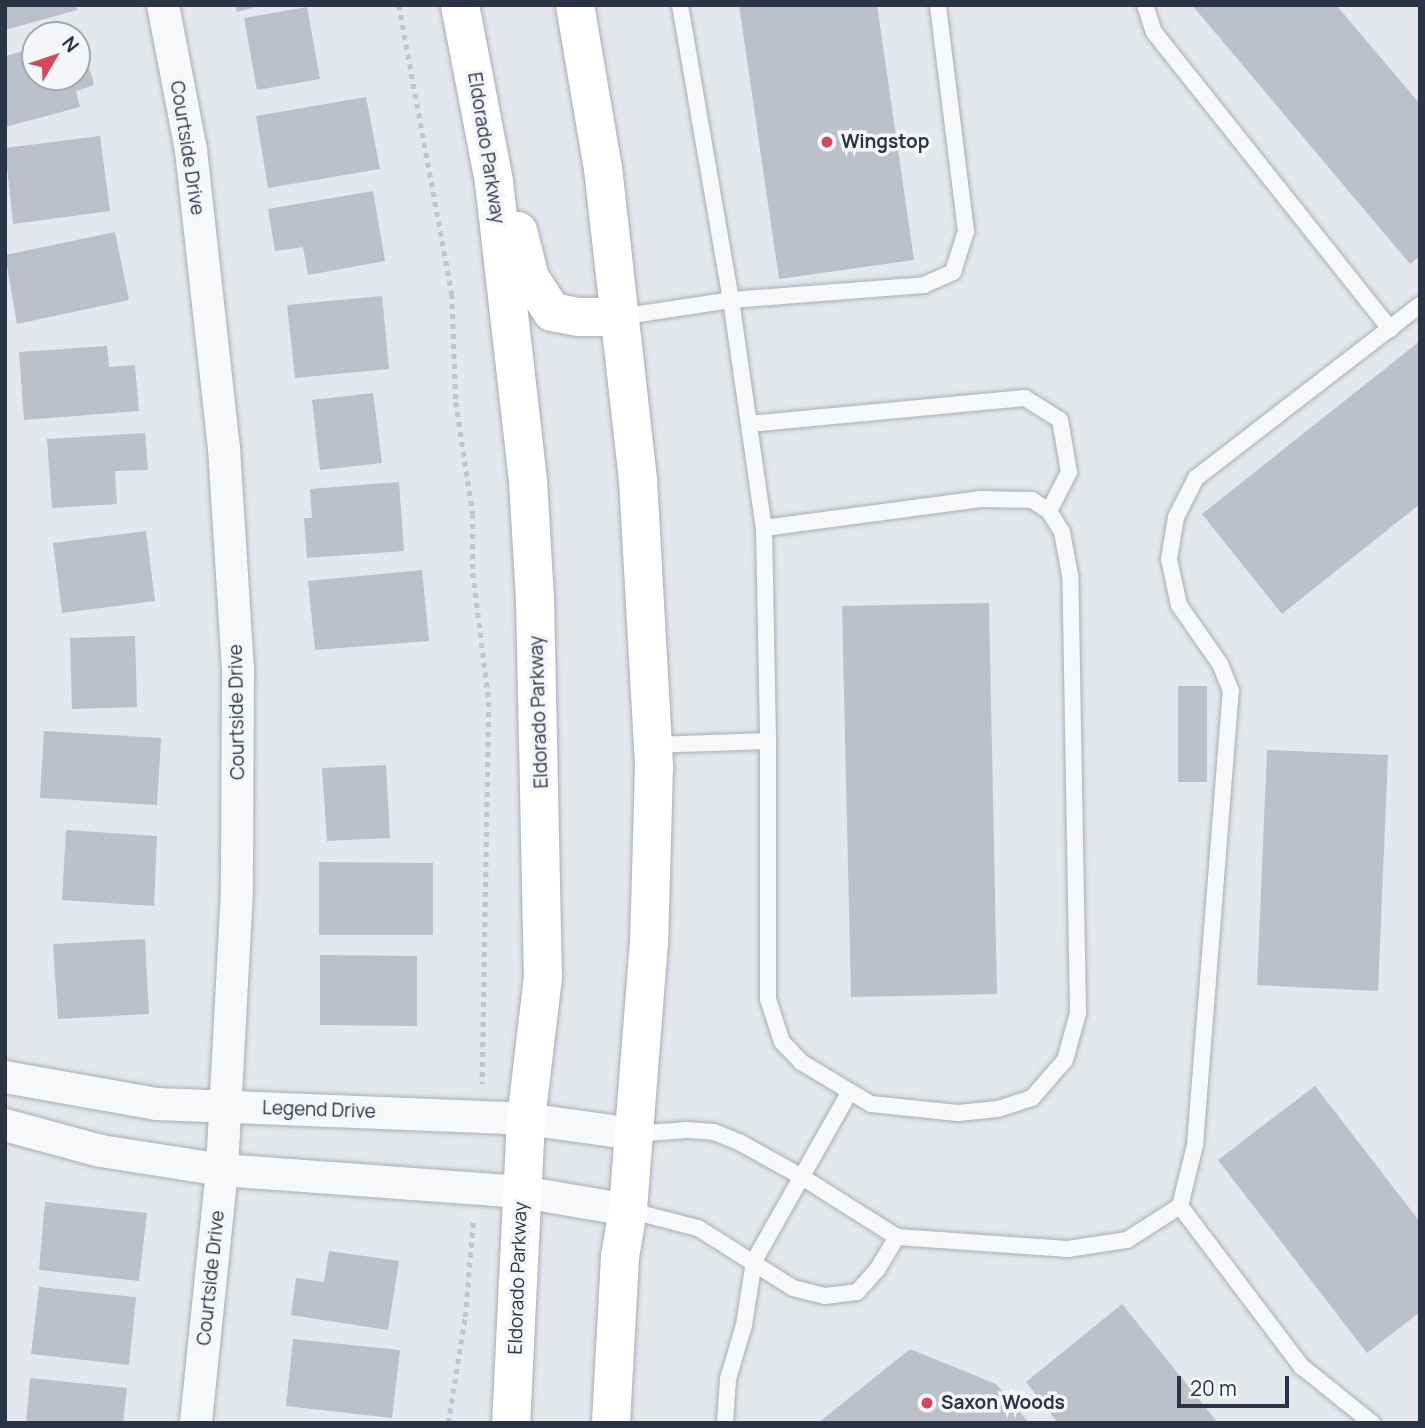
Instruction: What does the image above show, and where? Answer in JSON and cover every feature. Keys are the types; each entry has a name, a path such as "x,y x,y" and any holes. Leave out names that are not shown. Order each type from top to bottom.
{"main road":[{"name":"Eldorado Parkway","path":"460,5 494,182 528,481 536,597 543,977 526,1118 511,1423"},
{"path":"575,5 603,168 638,479 652,745 649,942 628,1210 620,1257 611,1423"},
{"path":"471,60 493,92 506,149 520,241 530,278 552,312 578,317 620,317"}],"street":[{"name":"Courtside Drive","path":"163,5 192,164 224,447 238,668 237,891 226,1106 196,1423"},
{"name":"Legend Drive","path":"5,1077 157,1104 526,1118 634,1134"},
{"path":"5,1125 101,1151 222,1170 522,1192 628,1210"}],"lane":[{"path":"680,5 731,300 764,528 768,741 768,999 782,1042 801,1062 871,1104 936,1112 980,1112 1017,1105 1032,1098 1049,1082 1065,1060 1078,1013 1070,575 1062,532 1049,511 1032,500 981,499 764,528"},
{"path":"620,317 731,300 924,285 953,272 966,231 937,5"},
{"path":"1145,5 1154,32 1390,329"},
{"path":"634,1134 687,1130 714,1132 739,1142 802,1177 897,1237 1068,1248 1127,1240 1180,1206 1195,1145 1231,691 1220,664 1179,605 1169,559 1176,517 1196,478 1420,304"},
{"path":"749,424 1025,398 1060,420 1069,472 1049,511"},
{"path":"652,745 768,741"},
{"path":"725,1423 728,1379 744,1325 754,1261 849,1093"},
{"path":"1180,1206 1301,1366 1372,1423"},
{"path":"628,1210 698,1228 793,1288 825,1296 857,1292 877,1270 897,1237"}],"path":[{"path":"398,5 452,294 456,402 473,514 473,573 489,702 482,1117"},
{"path":"448,1423 466,1317 476,1189"}],"building":[{"path":"5,5 76,5 77,10 37,21 21,21 21,26 5,30"},
{"path":"235,5 259,5 259,6 237,12"},
{"path":"739,5 877,5 914,260 779,279"},
{"path":"1192,5 1336,5 1420,104 1420,256 1410,264"},
{"path":"307,7 320,79 257,90 244,18"},
{"path":"21,52 21,91 76,91 80,107 5,127 5,56"},
{"path":"366,97 380,169 268,188 256,116"},
{"path":"100,136 110,211 13,224 5,148"},
{"path":"373,191 385,261 308,275 303,247 275,251 268,209"},
{"path":"115,232 129,300 17,324 5,255"},
{"path":"382,296 389,369 295,378 287,305"},
{"path":"1420,341 1420,504 1282,614 1202,514"},
{"path":"107,346 109,367 135,365 139,411 24,420 19,352"},
{"path":"373,393 382,463 320,470 312,400"},
{"path":"145,433 148,470 115,471 117,504 52,508 47,439"},
{"path":"399,482 404,551 307,558 304,518 312,518 310,489"},
{"path":"146,531 155,601 62,613 53,543"},
{"path":"422,570 429,641 315,650 308,581"},
{"path":"989,603 997,994 851,997 842,606"},
{"path":"135,636 137,707 72,709 70,638"},
{"path":"1178,686 1207,686 1207,782 1178,782"},
{"path":"44,731 161,738 157,805 40,798"},
{"path":"1267,750 1388,755 1378,991 1257,985"},
{"path":"386,765 390,838 327,841 322,768"},
{"path":"66,830 157,836 154,906 62,900"},
{"path":"319,862 433,863 433,935 319,935"},
{"path":"145,939 149,1014 58,1019 53,944"},
{"path":"320,955 417,956 417,1026 320,1025"},
{"path":"1315,1086 1420,1222 1420,1312 1367,1353 1218,1160"},
{"path":"45,1202 147,1213 139,1281 39,1270"},
{"path":"329,1251 399,1261 388,1330 291,1315 296,1278 324,1282"},
{"path":"39,1287 136,1297 129,1365 31,1354"},
{"path":"1122,1304 1218,1423 1058,1423 1026,1382"},
{"path":"293,1339 400,1350 392,1418 286,1406"},
{"name":"Saxon Woods","path":"910,1349 996,1384 1029,1423 818,1423"},
{"path":"30,1378 127,1388 123,1423 26,1423"}],"place":[{"name":"Wingstop","path":"827,142"},
{"name":"Saxon Woods","path":"927,1403"}]}
